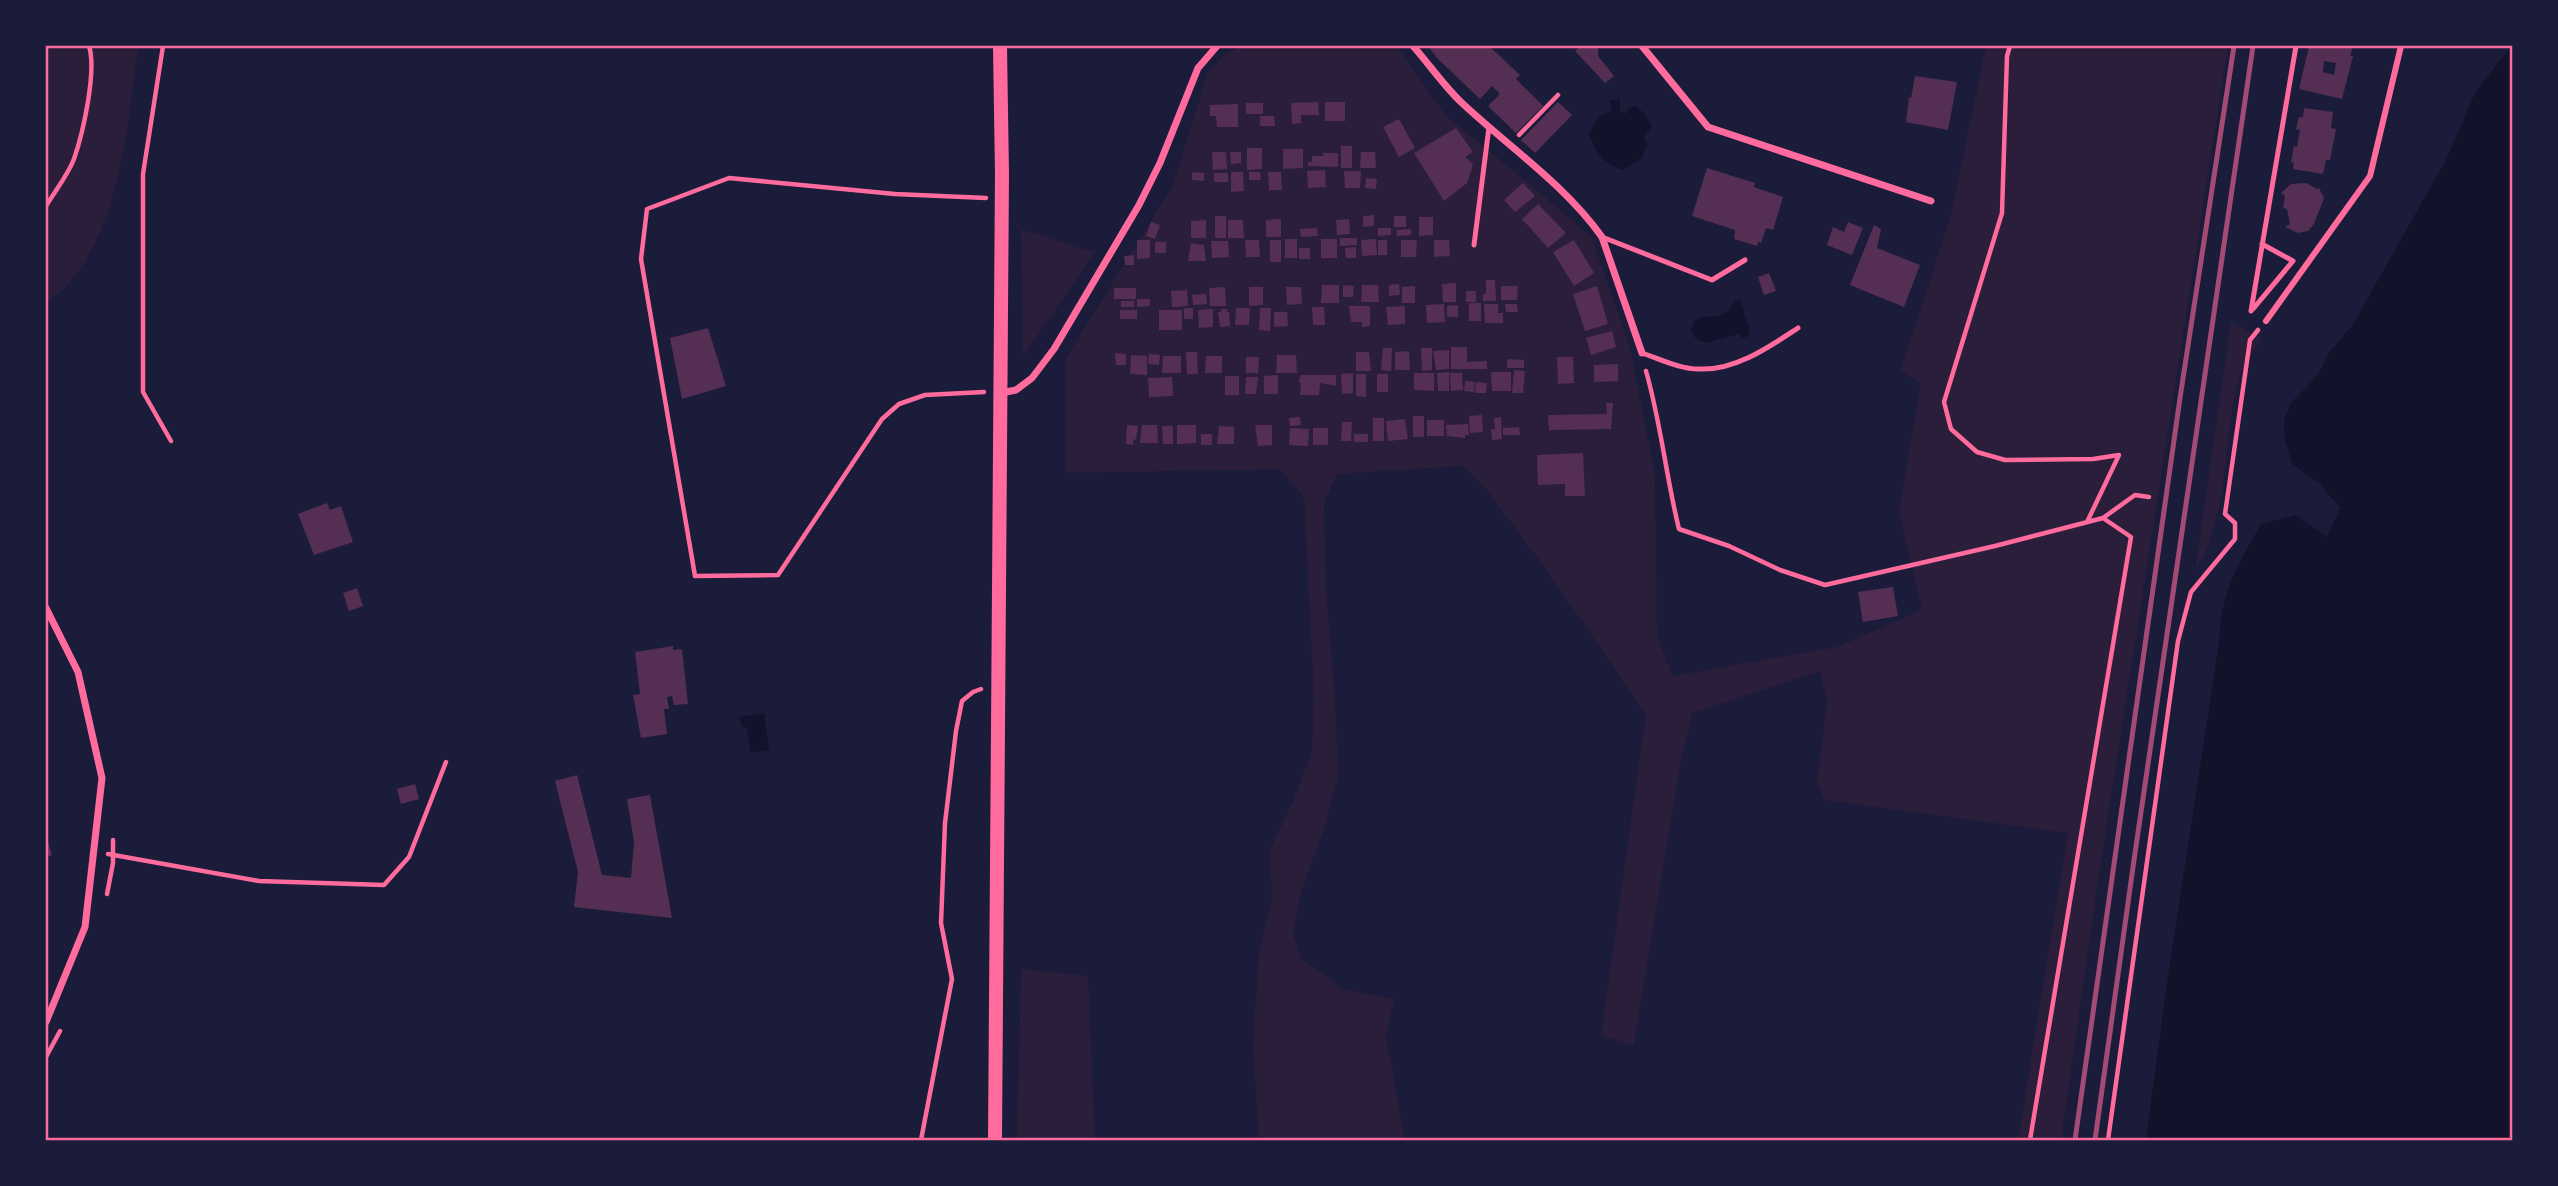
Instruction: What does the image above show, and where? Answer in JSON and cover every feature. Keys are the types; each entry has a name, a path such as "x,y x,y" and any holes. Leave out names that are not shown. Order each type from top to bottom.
{"main road":[{"path":"995,1140 1000,46"}],"street":[{"path":"1000,393 1016,390 1032,377 1054,349 1139,205 1160,163 1198,68 1217,46"},
{"path":"1413,46 1459,100 1561,189 1602,237 1642,354"},
{"path":"1642,46 1707,127 1931,201"},
{"path":"2266,321 2370,176 2401,46"},
{"path":"46,608 78,672 102,778 85,927 46,1022"}],"lane":[{"path":"2262,244 2293,261 2251,311 2262,244 2296,46"},
{"path":"1474,245 1489,127"},
{"path":"1602,237 1712,280 1745,260"},
{"path":"1642,354 1698,369 1714,368 1744,360 1798,328"}],"path":[{"path":"46,205 73,161 83,126 93,58 89,46"},
{"path":"163,46 143,174 143,392 171,441"},
{"path":"2010,46 2007,56 2002,213 1944,402 1951,429 1977,452 2005,460 2093,459 2119,455 2088,521"},
{"path":"1514,141 1558,95"},
{"path":"1000,199 895,194 729,178 647,209 641,259 695,576 778,575 882,419 900,404 925,396 967,391 1000,393"},
{"path":"2108,1140 2178,641 2191,592 2235,539 2235,523 2225,514 2250,340 2266,321"},
{"path":"1642,354 1654,398 1669,491 1679,529 1729,546 1780,570 1825,585 2103,518 2135,495 2149,497"},
{"path":"2030,1140 2131,537 2103,518"},
{"path":"921,1140 952,979 941,923 946,823 956,731 962,701 973,692 999,683"},
{"path":"93,852 259,881 384,885 409,857 446,762"}],"shaded area":[{"path":"46,46 138,46 124,149 105,221 90,253 71,281 46,303"},
{"path":"1244,46 1396,46 1447,117 1592,238 1630,348 1655,474 1657,637 1673,676 1837,647 1922,610 1899,511 1921,383 1901,370 1952,211 1986,46 2228,46 2101,861 2061,1140 2018,1140 2068,833 1825,800 1817,783 1827,701 1820,671 1692,713 1680,766 1634,1045 1601,1036 1646,714 1548,572 1486,489 1464,466 1337,474 1324,503 1326,591 1335,696 1338,776 1326,823 1301,892 1293,936 1302,959 1343,989 1394,999 1386,1037 1405,1140 1259,1140 1253,1047 1259,950 1272,901 1270,849 1293,802 1312,751 1314,699 1304,498 1280,469 1066,473 1066,358 1172,187 1208,73 1224,55"},
{"path":"2509,46 2512,46 2512,1140 2146,1140 2220,625 2227,594 2237,568 2261,524 2296,515 2326,536 2340,508 2319,483 2292,464 2285,440 2284,421 2291,403 2319,374 2328,354 2352,326 2447,158 2476,91"},
{"path":"1620,99 1620,112 1626,114 1628,108 1635,106 1644,113 1652,126 1644,137 1647,144 1642,158 1623,170 1600,156 1589,133 1599,116 1612,111 1609,100"},
{"path":"1021,229 1086,250 1096,250 1023,357"},
{"path":"1740,299 1750,332 1748,336 1743,338 1738,334 1706,343 1696,339 1691,330 1695,320 1723,314"},
{"path":"2231,322 2261,339 2239,377 2232,409 2222,493 2209,545 2195,572"},
{"path":"764,713 769,750 751,753 747,729 741,726 739,717"},
{"path":"1021,969 1088,976 1095,1140 1017,1140"}],"pier":[{"path":"2292,464 2319,483 2340,508 2327,537 2293,512 2298,512 2326,532 2336,509 2316,485 2289,466"}],"building":[{"path":"1428,46 1489,46 1520,75 1516,79 1543,106 1516,133 1488,106 1500,94 1492,86 1480,99"},
{"path":"1581,46 1598,46 1598,56 1614,76 1605,83 1575,51"},
{"path":"2309,46 2353,46 2342,99 2299,89","holes":["2324,61 2336,63 2334,75 2323,72"]},
{"path":"1915,76 1957,82 1948,130 1906,122"},
{"path":"1318,102 1319,115 1301,115 1301,123 1292,124 1291,103"},
{"path":"1325,102 1345,102 1345,121 1325,121"},
{"path":"1558,102 1572,115 1535,153 1521,140"},
{"path":"1246,103 1263,103 1263,114 1246,114"},
{"path":"1238,104 1238,127 1217,127 1216,116 1210,116 1210,105"},
{"path":"2304,108 2333,112 2331,128 2336,129 2330,160 2326,160 2323,174 2293,169 2294,163 2291,162 2300,130 2296,129 2299,117 2303,117"},
{"path":"1260,116 1274,116 1275,126 1260,126"},
{"path":"1399,119 1415,148 1399,157 1383,127"},
{"path":"1456,128 1473,152 1465,157 1473,164 1467,183 1444,201 1414,153"},
{"path":"1341,146 1352,146 1352,168 1341,168"},
{"path":"1247,148 1262,148 1262,169 1247,170"},
{"path":"1283,149 1303,149 1303,168 1283,169"},
{"path":"1212,152 1226,152 1227,169 1213,170"},
{"path":"1230,152 1241,152 1241,163 1231,164"},
{"path":"1361,152 1375,152 1376,168 1360,168"},
{"path":"1323,153 1338,153 1338,167 1308,166 1308,162 1312,162 1312,156 1323,156"},
{"path":"1707,168 1755,183 1754,187 1783,197 1773,230 1766,228 1761,243 1758,242 1757,246 1734,239 1735,230 1692,216"},
{"path":"1325,170 1326,187 1308,188 1307,171"},
{"path":"1344,171 1361,171 1360,188 1345,188"},
{"path":"1192,172 1204,173 1204,181 1192,180"},
{"path":"1231,172 1243,172 1244,191 1231,192"},
{"path":"1249,172 1260,172 1261,180 1249,180"},
{"path":"1268,172 1281,172 1282,190 1269,190"},
{"path":"1214,173 1228,173 1228,182 1214,182"},
{"path":"1366,178 1377,179 1376,189 1365,188"},
{"path":"1523,183 1535,196 1515,212 1504,200"},
{"path":"2306,183 2319,188 2324,198 2314,224 2308,231 2298,233 2285,227 2290,224 2287,209 2283,208 2285,196 2281,193 2291,184"},
{"path":"1538,204 1566,233 1548,248 1522,219"},
{"path":"1374,215 1374,226 1363,227 1363,216"},
{"path":"1215,216 1226,216 1226,238 1215,238"},
{"path":"1394,216 1406,216 1406,227 1394,227"},
{"path":"1419,217 1433,217 1433,235 1419,236"},
{"path":"1281,219 1281,237 1266,237 1266,220"},
{"path":"1349,219 1350,234 1337,235 1336,220"},
{"path":"1206,220 1206,238 1191,238 1191,221"},
{"path":"1228,220 1243,220 1244,238 1228,238"},
{"path":"1151,222 1160,225 1155,239 1146,236"},
{"path":"1848,222 1863,228 1852,255 1827,245 1833,227 1844,232"},
{"path":"1874,225 1881,229 1877,248 1920,265 1904,307 1850,285"},
{"path":"1317,228 1318,236 1301,237 1300,229"},
{"path":"1378,228 1391,228 1391,235 1378,236"},
{"path":"1411,229 1411,235 1397,236 1396,230"},
{"path":"1340,238 1357,238 1357,245 1340,246"},
{"path":"1285,239 1297,239 1297,258 1285,258"},
{"path":"1321,239 1337,239 1337,258 1321,258"},
{"path":"1376,239 1377,255 1362,256 1361,240"},
{"path":"1137,240 1150,240 1150,258 1137,259"},
{"path":"1245,240 1259,240 1260,257 1246,257"},
{"path":"1270,240 1281,240 1281,262 1270,262"},
{"path":"1378,240 1387,240 1387,255 1378,255"},
{"path":"1401,240 1417,240 1416,257 1401,257"},
{"path":"1434,240 1449,240 1450,256 1434,257"},
{"path":"1574,240 1594,273 1574,286 1553,252"},
{"path":"1211,241 1228,241 1229,257 1212,258"},
{"path":"1155,242 1166,242 1166,253 1155,253"},
{"path":"1191,243 1204,245 1206,261 1188,261"},
{"path":"1356,247 1356,258 1346,258 1345,248"},
{"path":"1299,248 1310,248 1310,259 1299,259"},
{"path":"1134,255 1134,265 1125,265 1124,256"},
{"path":"1769,273 1776,291 1764,295 1758,277"},
{"path":"1486,280 1495,280 1496,301 1483,301"},
{"path":"1456,283 1456,302 1443,302 1442,284"},
{"path":"1399,284 1400,295 1389,296 1389,285"},
{"path":"1322,285 1339,285 1339,303 1321,303"},
{"path":"1343,285 1354,286 1353,297 1343,297"},
{"path":"1362,285 1378,285 1379,302 1361,302"},
{"path":"1415,286 1415,303 1402,303 1402,287"},
{"path":"1501,286 1518,286 1517,300 1501,300"},
{"path":"1597,286 1608,324 1585,331 1573,294"},
{"path":"1225,287 1226,306 1210,306 1209,288"},
{"path":"1249,287 1263,287 1263,305 1249,306"},
{"path":"1286,287 1301,287 1302,304 1287,305"},
{"path":"1114,288 1136,288 1136,299 1114,299"},
{"path":"1187,290 1188,306 1172,307 1171,291"},
{"path":"1466,291 1476,291 1476,302 1466,302"},
{"path":"1206,294 1207,304 1193,305 1192,295"},
{"path":"1137,299 1150,299 1150,306 1137,307"},
{"path":"1121,301 1134,301 1134,307 1121,307"},
{"path":"1469,303 1481,303 1481,321 1469,321"},
{"path":"1444,304 1445,322 1427,323 1426,305"},
{"path":"1484,304 1498,304 1498,313 1503,313 1503,323 1485,323"},
{"path":"1505,304 1517,304 1518,312 1506,312"},
{"path":"1458,305 1458,317 1447,317 1447,306"},
{"path":"1349,306 1370,306 1370,326 1362,327 1362,322 1351,322"},
{"path":"1405,306 1405,324 1388,325 1386,307"},
{"path":"1312,307 1324,307 1325,325 1313,325"},
{"path":"1184,308 1193,308 1193,319 1184,319"},
{"path":"1236,308 1250,308 1249,325 1235,325"},
{"path":"1260,308 1271,308 1270,331 1259,330"},
{"path":"1213,309 1213,327 1199,328 1198,310"},
{"path":"1221,309 1227,309 1229,312 1230,326 1220,327 1218,312 1221,312"},
{"path":"1120,310 1137,310 1137,319 1120,319"},
{"path":"1159,310 1182,310 1182,330 1159,330"},
{"path":"1274,312 1287,312 1288,326 1274,327"},
{"path":"708,328 726,386 682,399 670,338"},
{"path":"1612,331 1616,347 1591,355 1586,338"},
{"path":"1451,347 1467,347 1467,362 1487,361 1487,369 1451,369"},
{"path":"1383,348 1392,348 1391,371 1381,370"},
{"path":"1421,348 1432,348 1432,370 1422,371"},
{"path":"1449,350 1449,369 1436,370 1433,351"},
{"path":"1409,351 1410,370 1395,370 1395,352"},
{"path":"1186,352 1197,352 1198,374 1187,374"},
{"path":"1356,352 1369,352 1371,371 1356,371"},
{"path":"1115,353 1126,354 1126,365 1116,365"},
{"path":"1149,354 1160,355 1159,365 1148,364"},
{"path":"1131,355 1147,356 1147,375 1130,374"},
{"path":"1277,355 1296,355 1297,373 1276,373"},
{"path":"1163,356 1181,356 1181,373 1162,373"},
{"path":"1206,356 1222,356 1222,373 1205,373"},
{"path":"1246,357 1259,357 1258,373 1246,373"},
{"path":"1557,357 1573,357 1574,383 1558,384"},
{"path":"1507,359 1524,360 1524,368 1507,368"},
{"path":"1618,364 1618,381 1594,382 1594,365"},
{"path":"1514,370 1525,371 1523,393 1512,393"},
{"path":"1449,372 1449,391 1438,391 1437,373"},
{"path":"1491,372 1511,372 1511,391 1492,391"},
{"path":"1353,373 1353,393 1342,394 1341,374"},
{"path":"1414,373 1434,373 1434,391 1414,390"},
{"path":"1450,373 1462,373 1463,390 1451,391"},
{"path":"1356,374 1366,374 1366,397 1356,396"},
{"path":"1377,374 1388,374 1388,392 1377,392"},
{"path":"1278,375 1278,394 1264,394 1264,376"},
{"path":"1301,375 1336,375 1336,386 1320,383 1319,395 1300,395 1301,383 1298,382"},
{"path":"1225,376 1239,376 1239,395 1225,395"},
{"path":"1172,377 1173,396 1149,397 1148,378"},
{"path":"1246,377 1258,377 1256,394 1245,394"},
{"path":"1465,381 1475,382 1474,392 1464,391"},
{"path":"1476,382 1487,383 1486,393 1475,393"},
{"path":"1606,403 1613,403 1611,429 1549,430 1548,415 1607,414"},
{"path":"1482,415 1483,432 1470,433 1469,416"},
{"path":"1413,416 1424,416 1424,437 1413,437"},
{"path":"1300,417 1301,425 1290,426 1289,418"},
{"path":"1501,417 1502,439 1492,440 1494,418"},
{"path":"1373,418 1384,418 1384,441 1373,441"},
{"path":"1405,419 1408,439 1388,441 1386,421"},
{"path":"1427,420 1444,420 1444,436 1427,436"},
{"path":"1342,422 1352,422 1351,441 1341,441"},
{"path":"1468,424 1469,435 1465,435 1465,438 1447,436 1446,425"},
{"path":"1127,425 1138,426 1133,445 1126,444"},
{"path":"1142,425 1157,425 1158,443 1140,443"},
{"path":"1177,425 1196,425 1196,443 1177,444"},
{"path":"1255,425 1272,425 1272,445 1258,446"},
{"path":"1162,426 1173,426 1173,444 1163,444"},
{"path":"1219,426 1234,427 1234,444 1217,444"},
{"path":"1519,427 1520,435 1503,435 1503,428"},
{"path":"1290,428 1309,429 1308,446 1289,445"},
{"path":"1313,428 1328,428 1328,445 1313,445"},
{"path":"1201,434 1212,434 1212,445 1201,445"},
{"path":"1354,434 1368,434 1368,442 1354,442"},
{"path":"1583,453 1585,496 1565,496 1565,484 1538,485 1537,455"},
{"path":"327,503 330,510 341,506 353,542 314,555 298,514"},
{"path":"1893,587 1898,616 1863,622 1858,592"},
{"path":"357,588 363,606 349,611 343,593"},
{"path":"673,646 673,650 682,649 688,704 674,705 672,696 667,697 669,709 664,709 667,734 641,738 633,695 640,694 635,652"},
{"path":"577,775 602,875 631,878 634,842 627,799 650,795 672,918 574,907 578,872 555,781"},
{"path":"415,784 419,799 401,804 397,789"},
{"path":"46,835 52,855 46,857"}],"railway":[{"path":"2075,1140 2180,398 2234,46"},
{"path":"2095,1140 2253,46"}]}
